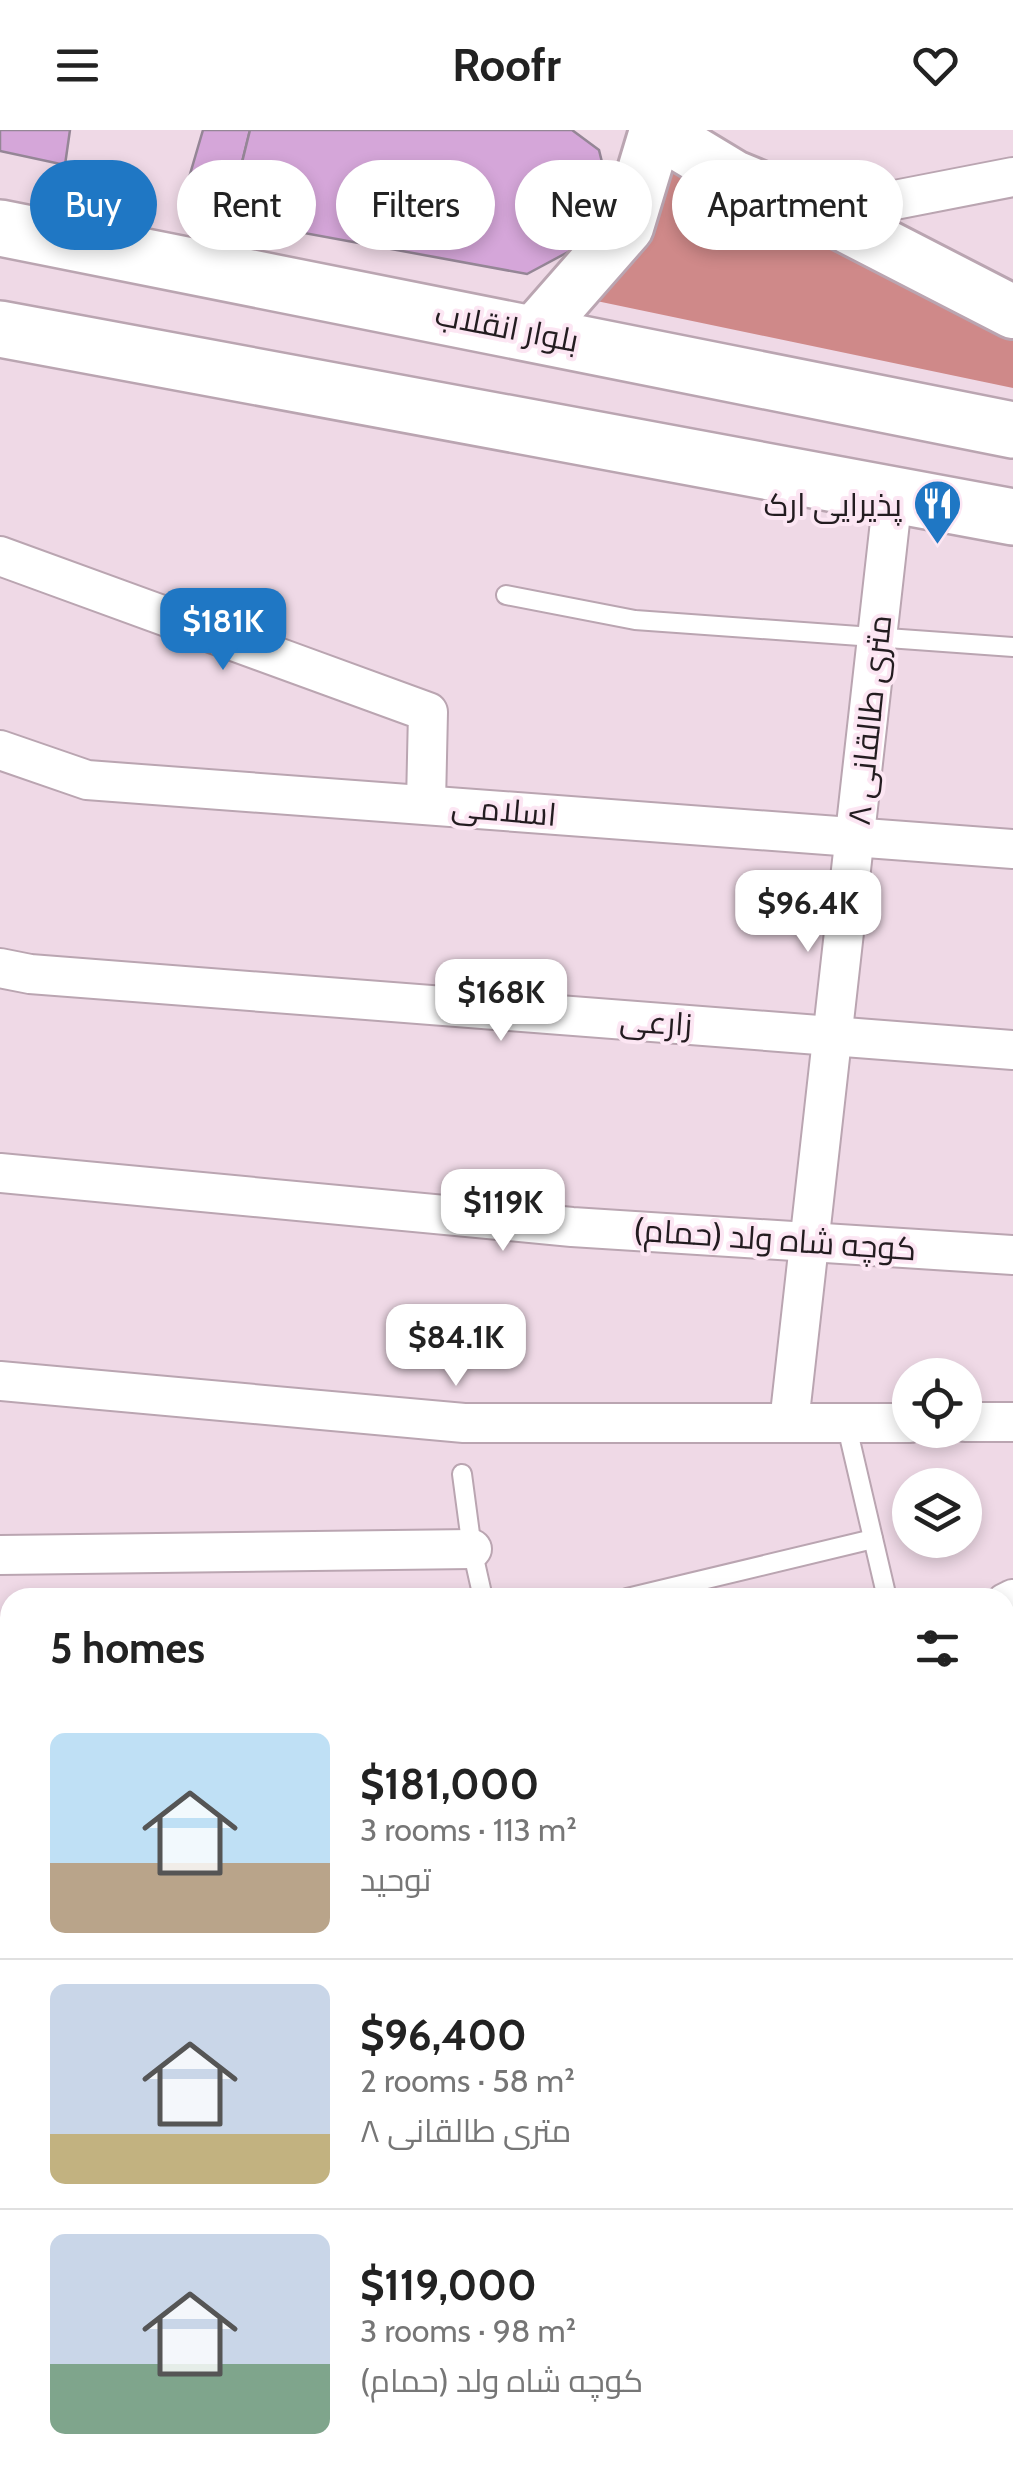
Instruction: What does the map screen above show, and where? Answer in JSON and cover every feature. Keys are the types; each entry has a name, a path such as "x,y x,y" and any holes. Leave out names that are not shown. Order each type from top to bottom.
{"main road":[{"name":"بلوار انقلاب","path":"0,228 1013,430"},
{"path":"0,329 1013,517"}],"street":[{"path":"535,332 628,227 656,130 705,160"},
{"path":"903,198 1013,177"},
{"path":"893,250 1013,312"},
{"name":"۸ متری طالقانی","path":"789,1423 893,494"},
{"path":"0,556 428,712 426,803"},
{"name":"اسلامی","path":"0,750 87,780 1013,849"},
{"name":"زارعی","path":"0,968 30,974 1013,1050"},
{"name":"کوچه شاه ولد (حمام)","path":"0,1172 572,1227 1013,1254"},
{"path":"0,1381 464,1423 892,1422"},
{"path":"982,1422 1013,1422"},
{"path":"0,1556 472,1549"}],"lane":[{"path":"506,595 635,620 1013,647"},
{"path":"846,1422 885,1588"},
{"path":"462,1474 480,1588"},
{"path":"670,1588 873,1539"}],"shaded area":[{"path":"661,157 672,164 672,250 837,250 1013,332 1013,388 587,299 613,250 652,250 652,174"}],"building":[{"path":"0,130 70,130 66,160 42,160 0,151"},
{"path":"203,130 250,130 243,160 194,160"},
{"path":"250,130 572,130 599,150 601,160 515,160 515,250 571,250 527,274 397,250 495,250 495,160 336,160 336,239 316,235 316,160 243,160"}],"place":[{"name":"پذیرایی ارک","path":"937,546"}]}
